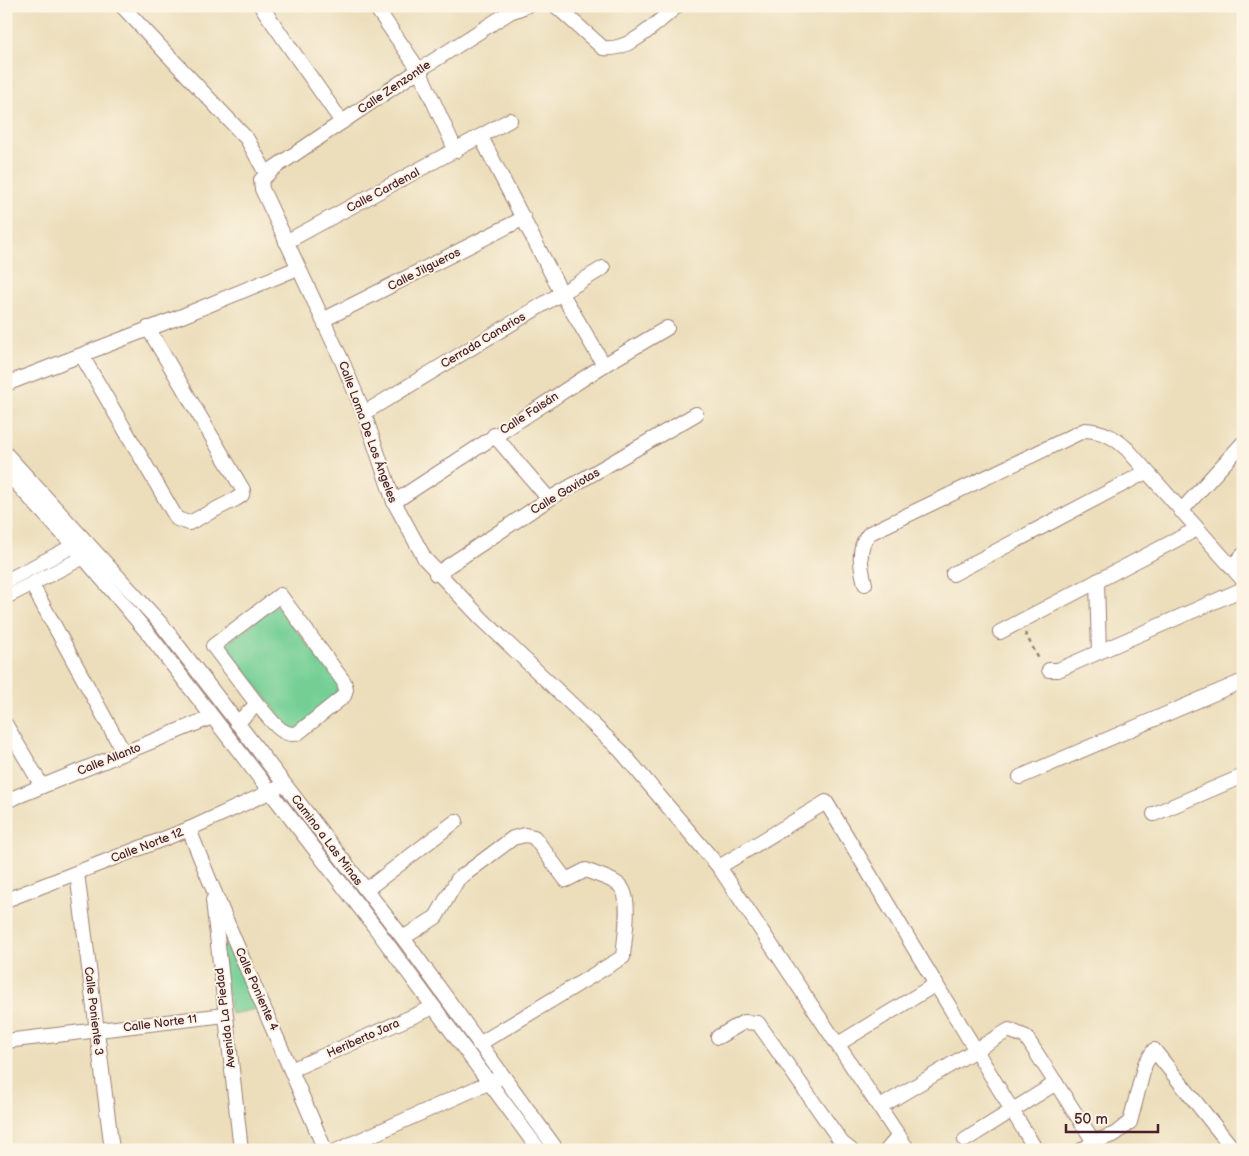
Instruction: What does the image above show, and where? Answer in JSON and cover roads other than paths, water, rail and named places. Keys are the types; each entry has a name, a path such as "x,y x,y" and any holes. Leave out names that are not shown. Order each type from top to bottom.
{"street":[{"path":"122,6 247,139 267,175"},
{"path":"262,6 342,122"},
{"path":"376,6 419,70 456,151"},
{"name":"Calle Zenzontle","path":"267,175 419,70 510,12 526,6"},
{"path":"556,6 602,48 621,46 633,40 677,6"},
{"name":"Calle Cardenal","path":"286,242 510,120"},
{"path":"481,137 562,294 604,365"},
{"name":"Calle Loma De Los Ángeles","path":"267,175 261,180 260,185 364,413 394,502 414,543 436,574 621,751 719,867 908,1150"},
{"name":"Calle Jilgueros","path":"323,320 524,218"},
{"path":"6,384 82,356 298,268"},
{"name":"Cerrada Canarios","path":"364,413 603,268"},
{"path":"82,356 177,519 189,523 236,500 242,495 243,490 148,328"},
{"name":"Calle Faisán","path":"394,502 494,435 604,365 667,328"},
{"name":"Calle Gaviotas","path":"436,574 549,499 696,414"},
{"path":"865,584 861,554 862,543 870,533 1085,430 1095,430 1113,437 1127,449 1243,580"},
{"path":"494,435 549,499"},
{"path":"1181,511 1243,443"},
{"path":"6,454 80,542 84,558"},
{"path":"6,472 80,542"},
{"path":"953,574 1146,472"},
{"path":"1000,632 1197,529"},
{"path":"6,581 80,542"},
{"name":"Camino a Las Minas","path":"80,542 96,550 162,625 403,938 479,1044 497,1079 539,1150"},
{"path":"6,597 84,558 96,550"},
{"path":"1230,567 1243,555"},
{"name":"Camino a Las Minas","path":"84,558 147,632 374,926 434,1007 557,1150"},
{"path":"1097,581 1099,652"},
{"path":"32,584 124,753"},
{"path":"1049,670 1058,670 1243,588"},
{"path":"280,595 344,682 346,689 344,696 298,733 292,735 285,734 257,704 213,646 280,595"},
{"path":"1020,777 1243,680"},
{"path":"237,723 257,704"},
{"name":"Calle Allanto","path":"6,801 212,717"},
{"path":"6,725 42,786"},
{"path":"1154,814 1243,776"},
{"name":"Calle Norte 12","path":"6,900 189,829 285,784"},
{"path":"719,867 826,802 1036,1150"},
{"path":"366,890 456,821"},
{"name":"Calle Poniente 4","path":"189,829 211,887 325,1150"},
{"path":"403,938 436,917 458,879 513,838 525,835 534,837 566,880 586,870 619,884 625,893 627,903 623,957 479,1044"},
{"name":"Calle Poniente 3","path":"77,873 112,1150"},
{"name":"Avenida La Piedad","path":"211,887 224,1015 241,1150"},
{"path":"838,1044 936,984"},
{"name":"Heriberto Jara","path":"291,1070 434,1007"},
{"name":"Calle Norte 11","path":"6,1041 224,1015"},
{"path":"718,1037 744,1022 758,1023 842,1143 851,1150"},
{"path":"880,1107 1009,1030 1026,1037 1056,1083 1088,1146 1115,1134 1130,1122 1146,1064 1154,1050 1234,1150"},
{"path":"338,1150 497,1079"},
{"path":"965,1140 1056,1083"},
{"path":"888,1150 899,1136"}]}
